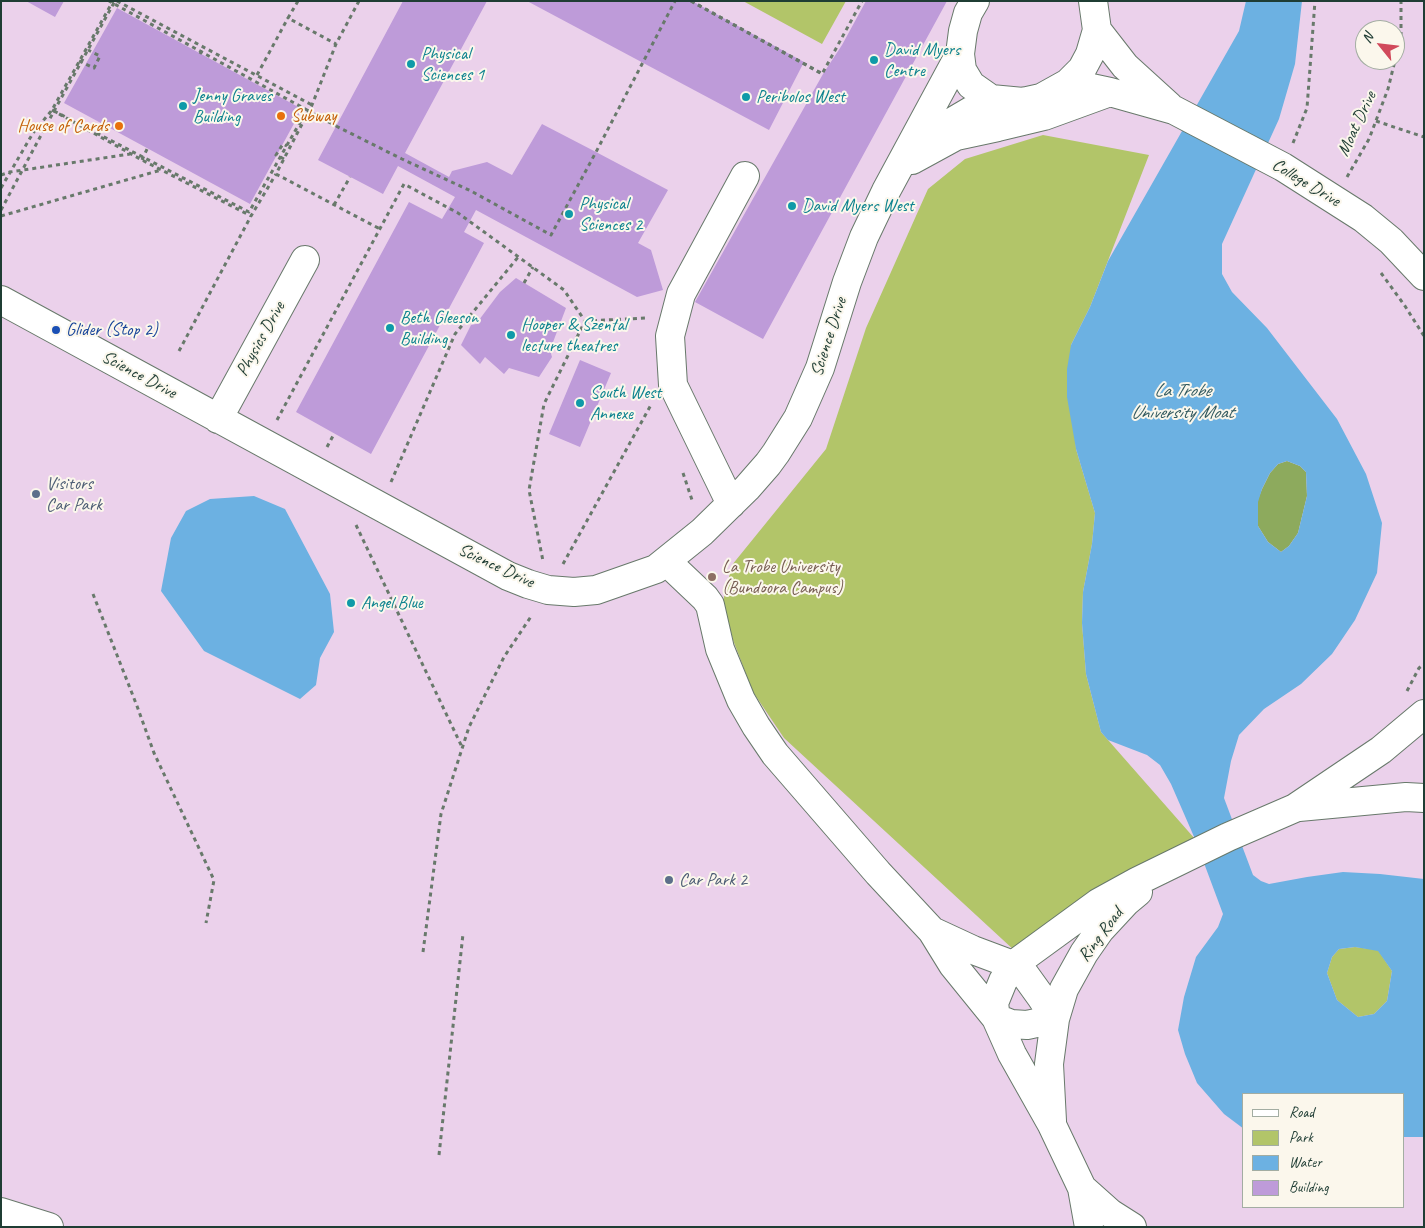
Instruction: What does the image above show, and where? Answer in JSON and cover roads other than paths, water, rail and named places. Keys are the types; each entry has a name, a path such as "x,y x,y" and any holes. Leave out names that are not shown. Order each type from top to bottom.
{"street":[{"path":"975,1 968,13 966,22 960,54 962,70 971,85 991,98 1023,102 1041,98 1068,83 1082,69 1090,54 1098,30 1093,1"},
{"name":"College Drive","path":"1098,30 1125,66 1174,110"},
{"name":"Science Drive","path":"1,300 508,576 548,590 574,592 596,590 656,569 702,532 747,488 768,464 798,418 820,368 847,282 886,191 960,54"},
{"name":"College Drive","path":"1068,83 1110,92 1174,110 1278,164 1363,218 1391,241 1424,276"},
{"path":"912,160 956,136 1044,116 1110,92"},
{"name":"Science Drive","path":"886,191 940,129 991,98"},
{"path":"731,504 673,385 670,336 681,294 745,176"},
{"name":"Physics Drive","path":"218,419 305,260"},
{"path":"666,561 710,605 720,649 741,700 775,754 872,866 932,931 954,966 996,1018 1011,1024 1027,1025 1055,1020 1023,972 1013,965 972,950 932,931"},
{"name":"Ring Road","path":"1089,1227 1082,1188 1052,1125 1012,1054 996,1018 994,1003 1002,981 1013,965 1098,903 1138,881 1295,808 1381,750 1424,714"},
{"name":"Ring Road","path":"1295,808 1406,797 1424,798"},
{"name":"Ring Road","path":"1052,1125 1049,1064 1055,1020 1064,989 1084,953 1100,930 1126,902 1170,866"},
{"name":"Ring Road","path":"1082,1188 1110,1213 1132,1227"},
{"path":"1,1212 49,1227"}],"water":[{"name":"La Trobe University Moat","path":"1246,1 1302,1 1295,64 1279,119 1222,244 1222,274 1232,292 1267,328 1337,419 1366,474 1382,523 1377,573 1355,620 1332,654 1301,684 1264,709 1239,735 1231,761 1224,798 1253,875 1261,881 1269,884 1343,872 1424,879 1424,1137 1405,1137 1405,1093 1242,1093 1242,1128 1224,1114 1197,1083 1185,1054 1178,1030 1184,997 1196,957 1218,927 1223,914 1195,839 1171,784 1160,765 1147,755 1108,740 1101,732 1086,674 1082,623 1083,592 1092,544 1095,513 1076,449 1067,397 1067,369 1071,345 1090,307 1108,261 1239,31","holes":["1287,461 1300,466 1306,472 1307,496 1298,533 1289,546 1281,552 1268,542 1258,526 1258,502 1270,473 1278,464","1355,947 1378,951 1392,971 1387,1001 1374,1014 1358,1017 1337,1000 1327,973 1332,957 1339,949"]},
{"path":"254,496 285,509 330,594 334,632 320,658 316,685 300,699 204,651 161,591 171,538 186,511 210,499"}],"place":[{"name":"David Myers Centre","path":"874,60"},
{"name":"Physical Sciences 1","path":"411,64"},
{"name":"Peribolos West","path":"746,97"},
{"name":"Jenny Graves Building","path":"183,106"},
{"name":"Subway","path":"281,116"},
{"name":"House of Cards","path":"119,126"},
{"name":"David Myers West","path":"792,206"},
{"name":"Physical Sciences 2","path":"569,214"},
{"name":"Beth Gleeson Building","path":"390,328"},
{"name":"Glider (Stop 2)","path":"56,330"},
{"name":"Hooper & Szental lecture theatres","path":"511,335"},
{"name":"South West Annexe","path":"580,403"},
{"name":"Visitors Car Park","path":"36,494"},
{"name":"La Trobe University (Bundoora Campus)","path":"712,577"},
{"name":"Angel Blue","path":"351,603"},
{"name":"Car Park 2","path":"669,880"}]}
